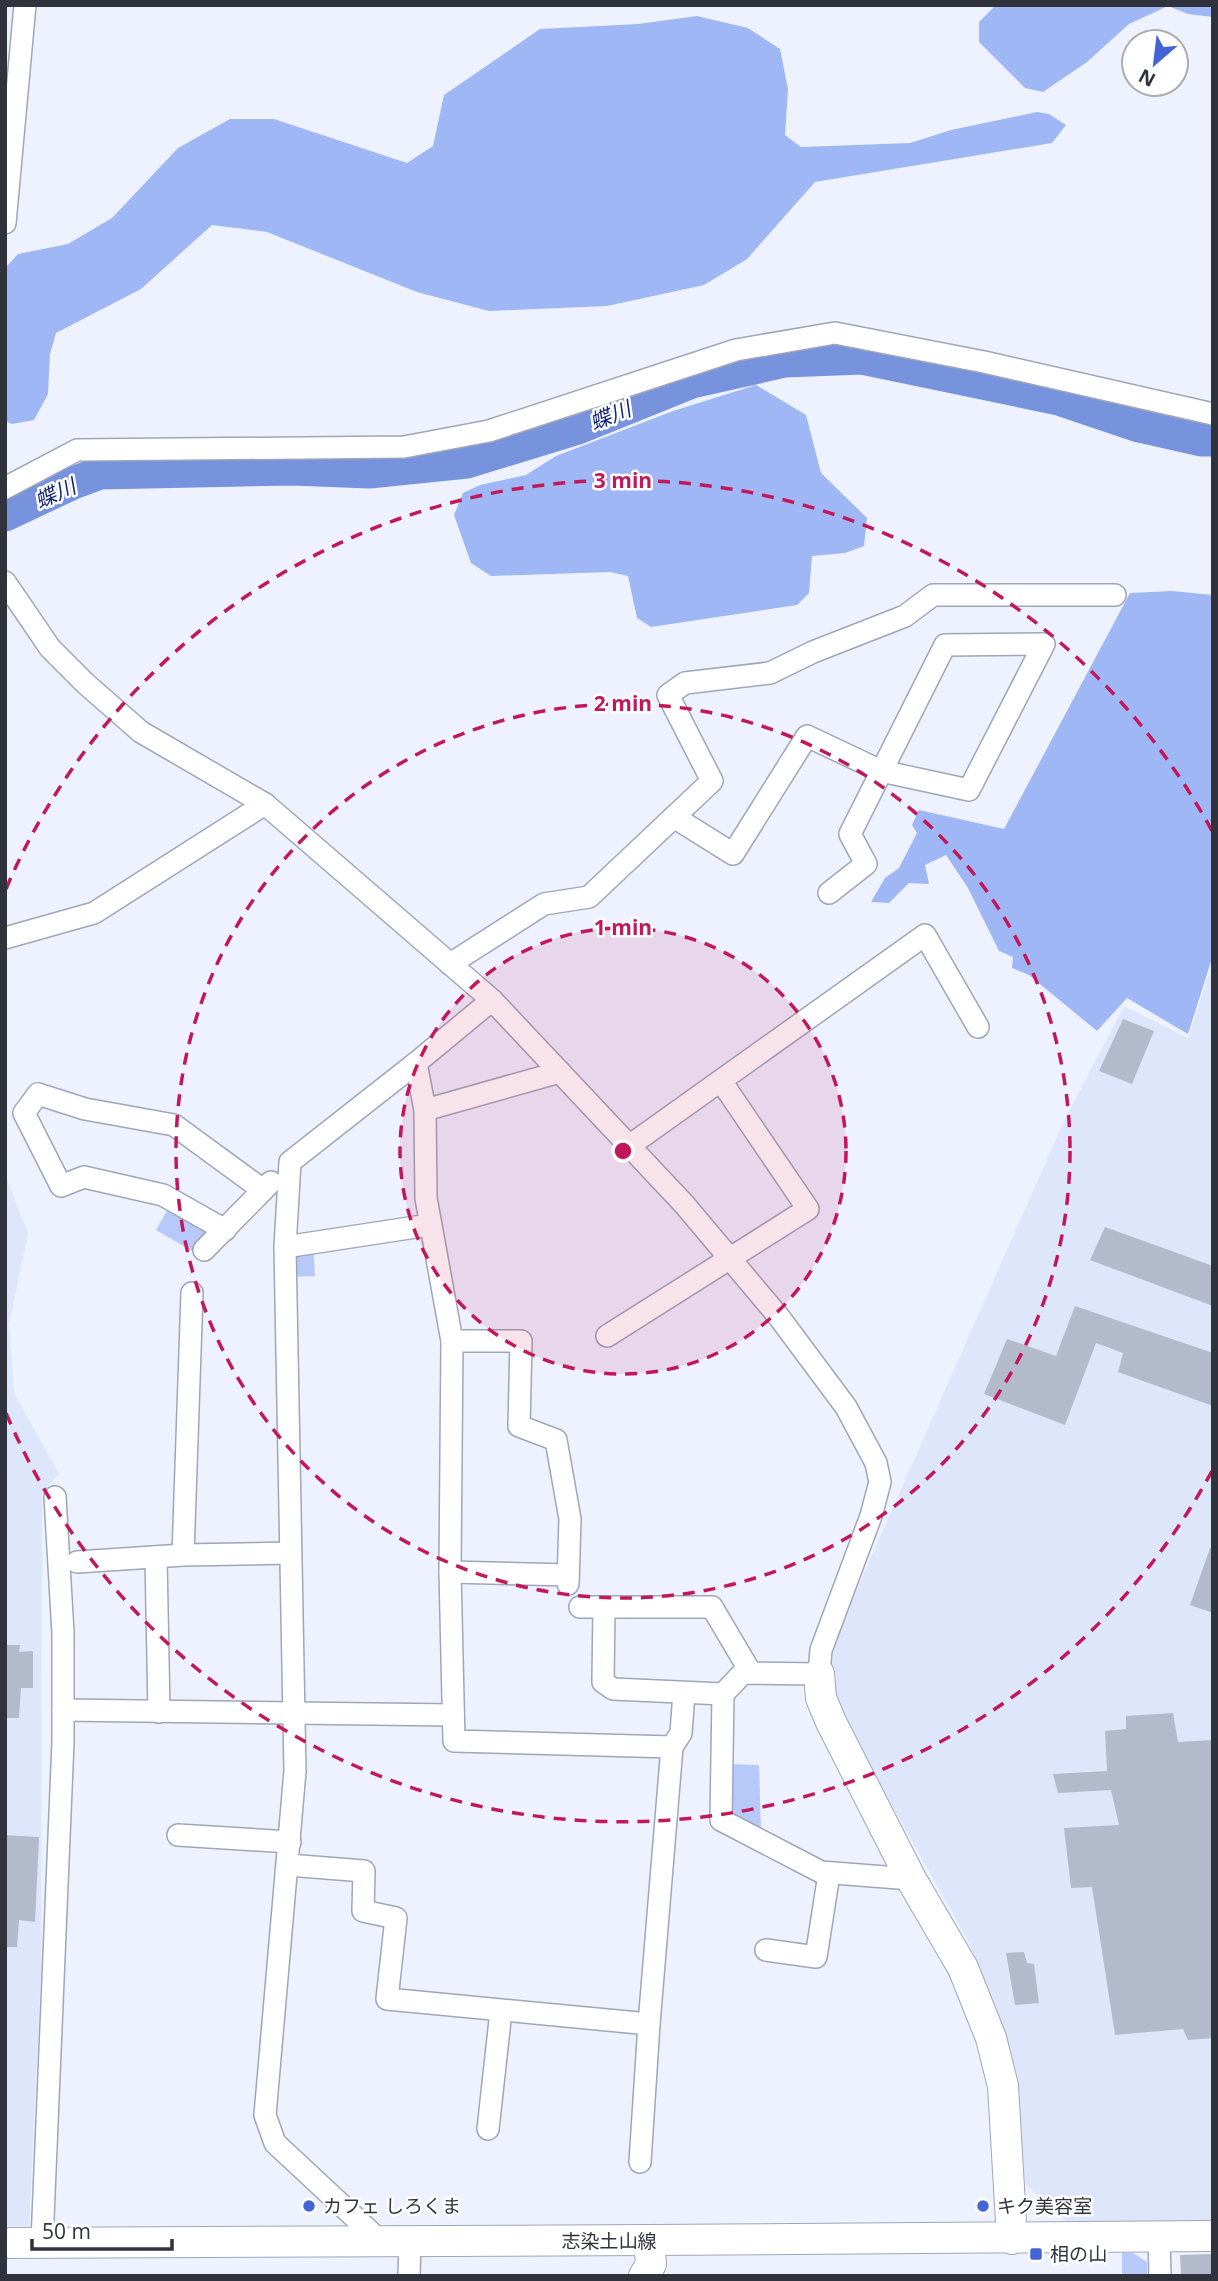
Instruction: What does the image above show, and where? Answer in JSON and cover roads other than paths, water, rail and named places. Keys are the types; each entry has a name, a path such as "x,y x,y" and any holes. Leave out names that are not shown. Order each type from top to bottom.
{"main road":[{"path":"819,1674 821,1698 831,1722 911,1879 963,1968 991,2038 1003,2086 1012,2239"},
{"name":"志染土山線","path":"5,2243 379,2240 649,2242 1213,2236"},
{"path":"644,2276 651,2264 649,2242"}],"street":[{"path":"5,223 25,5"},
{"path":"5,488 77,450 404,447 489,431 736,350 835,333 984,362 1213,414"},
{"path":"5,582 50,648 141,732 265,804 492,1000 684,1204 779,1317 846,1407 876,1463 880,1482 871,1516 821,1650 819,1674 743,1673 723,1694 721,1820 821,1872 911,1879"},
{"path":"450,964 544,904 589,897 712,781 668,695 685,683 770,673 813,652 905,616 933,594 1115,595"},
{"path":"674,817 733,854 807,736 881,771 969,790 1044,644 945,645 881,771 850,834 866,864 830,893"},
{"path":"5,938 94,913 265,804"},
{"path":"629,1146 925,935 978,1027"},
{"path":"204,1250 290,1162 492,1000"},
{"path":"416,1063 425,1110 429,1225 452,1341 450,1572 453,1741 672,1746"},
{"path":"425,1110 560,1072"},
{"path":"607,1336 808,1209 721,1081"},
{"path":"225,1230 163,1195 84,1177 61,1186 24,1113 38,1094 85,1109 174,1125 263,1190"},
{"path":"290,1162 285,1247 295,1771 265,2115 275,2143 379,2240"},
{"path":"285,1247 429,1225"},
{"path":"183,1555 192,1293"},
{"path":"450,1572 568,1579 570,1519 556,1440 519,1426 521,1340 452,1341"},
{"path":"42,2242 63,1710 63,1633 55,1497"},
{"path":"77,1562 183,1555 290,1553"},
{"path":"156,1557 159,1712"},
{"path":"580,1607 712,1607 751,1673"},
{"path":"604,1607 603,1682 613,1689 723,1694"},
{"path":"640,2162 672,1746 681,1733 684,1693"},
{"path":"63,1710 453,1715"},
{"path":"178,1835 290,1842"},
{"path":"288,1865 364,1871 363,1911 396,1918 387,1998 649,2024"},
{"path":"766,1950 816,1957 829,1874"},
{"path":"488,2129 501,2011"},
{"path":"1158,2237 1160,2276"},
{"path":"409,2276 410,2240"}],"waterway":[{"name":"蝶川","path":"5,515 100,473 292,469 369,472 467,462 578,428 692,382 785,361 862,358 1059,399 1139,426 1201,440 1213,440"}],"place":[{"name":"カフェ しろくま","path":"309,2206"},
{"name":"キク美容室","path":"983,2206"},
{"name":"相の山","path":"1036,2254"}]}
